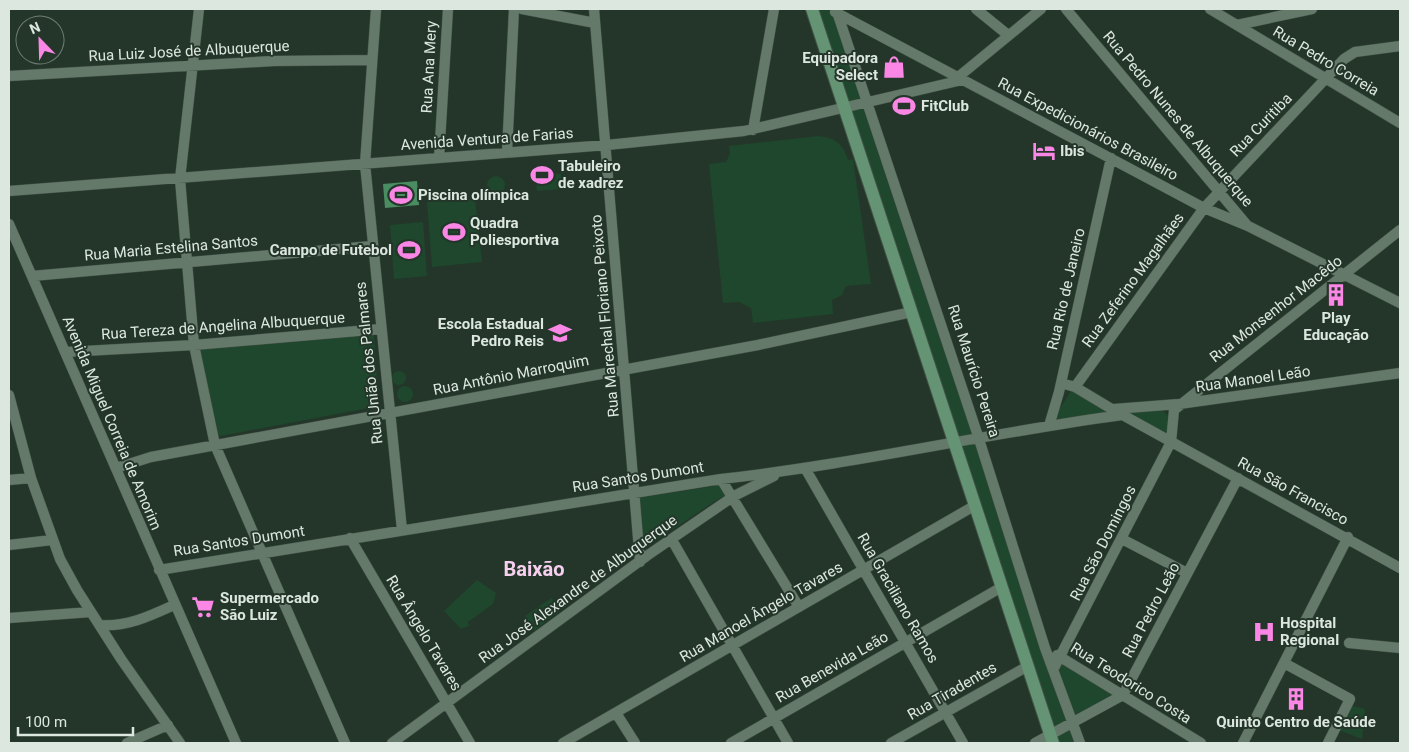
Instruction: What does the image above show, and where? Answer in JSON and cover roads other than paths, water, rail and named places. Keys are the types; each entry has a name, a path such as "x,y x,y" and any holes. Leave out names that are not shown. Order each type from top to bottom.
{"main road":[{"path":"812,9 1051,739"}],"street":[{"path":"199,9 180,179 194,345 215,445 345,743"},
{"name":"Rua União dos Palmares","path":"376,9 365,164 388,413 402,530"},
{"name":"Rua Ana Mery","path":"439,158 448,9"},
{"path":"507,152 514,9"},
{"path":"522,9 595,23"},
{"name":"Rua Marechal Floriano Peixoto","path":"594,9 640,562"},
{"path":"752,130 774,9"},
{"path":"976,9 1008,35"},
{"path":"960,79 1008,35 1041,9"},
{"name":"Rua Pedro Nunes de Albuquerque","path":"1066,9 1248,226"},
{"name":"Rua Pedro Correia","path":"1210,9 1400,124"},
{"path":"1237,25 1312,9"},
{"name":"Rua Expedicionários Brasileiro","path":"834,10 939,68 1204,208 1248,226 1400,303"},
{"name":"Rua Maurício Pereira","path":"834,10 978,436 1045,648 1080,743"},
{"name":"Rua Curitiba","path":"1218,191 1344,59 1356,52 1400,46"},
{"name":"Rua Luiz José de Albuquerque","path":"9,76 274,62 371,60"},
{"path":"930,87 938,77 939,68"},
{"name":"Avenida Ventura de Farias","path":"9,191 606,145 752,130 846,109 960,79"},
{"name":"Rua Rio de Janeiro","path":"1048,426 1061,383 1111,158"},
{"name":"Rua Zeferino Magalhães","path":"1075,387 1218,191"},
{"name":"Avenida Miguel Correia de Amorim","path":"9,224 174,605 236,743"},
{"name":"Rua Monsenhor Macêdo","path":"1171,442 1172,414 1179,404 1400,230"},
{"name":"Rua Maria Estelina Santos","path":"32,276 372,246"},
{"name":"Rua Antônio Marroquim","path":"116,468 151,457 625,368 758,345 912,312"},
{"name":"Rua Tereza de Angelina Albuquerque","path":"66,352 194,345 381,329"},
{"name":"Rua Manoel Leão","path":"1110,408 1122,410 1179,404 1400,373"},
{"name":"Rua São Francisco","path":"1061,383 1075,387 1171,442 1348,537 1400,568"},
{"path":"9,395 31,478 52,540 64,567 121,659 180,743"},
{"name":"Rua Santos Dumont","path":"159,570 721,478 789,471 978,436 1122,415"},
{"name":"Rua São Domingos","path":"1053,670 1171,442"},
{"name":"Rua Graciliano Ramos","path":"805,468 963,743"},
{"name":"Rua José Alexandre de Albuquerque","path":"392,743 640,562 734,496 762,481 789,471"},
{"path":"9,480 31,478"},
{"path":"721,478 734,496 799,608"},
{"name":"Rua Pedro Leão","path":"1123,695 1238,478"},
{"name":"Rua Manoel Ângelo Tavares","path":"563,743 974,506"},
{"path":"1243,743 1348,537"},
{"name":"Rua Ângelo Tavares","path":"350,538 470,743"},
{"path":"1122,539 1188,573"},
{"path":"9,545 52,540"},
{"path":"672,540 788,743"},
{"name":"Rua Benevida Leão","path":"731,743 1000,588"},
{"path":"100,625 112,626 138,621 174,605"},
{"path":"9,618 91,612"},
{"path":"1349,642 1400,648"},
{"name":"Rua Teodorico Costa","path":"1045,648 1201,743"},
{"path":"1284,664 1350,699 1328,743"},
{"name":"Rua Tiradentes","path":"891,743 1028,666"},
{"path":"1035,743 1051,739 1072,723 1123,695"},
{"path":"616,713 635,743"},
{"path":"127,743 168,726"}],"place":[{"name":"Equipadora Select","path":"894,67"},
{"name":"FitClub","path":"904,106"},
{"name":"Ibis","path":"1044,151"},
{"name":"Tabuleiro de xadrez","path":"542,175"},
{"name":"Piscina olímpica","path":"401,195"},
{"name":"Quadra Poliesportiva","path":"454,232"},
{"name":"Campo de Futebol","path":"409,250"},
{"name":"Play Educação","path":"1336,295"},
{"name":"Escola Estadual Pedro Reis","path":"560,333"},
{"name":"Supermercado São Luiz","path":"203,607"},
{"name":"Hospital Regional","path":"1264,632"},
{"name":"Quinto Centro de Saúde","path":"1296,699"}],"district":[{"name":"Baixão","path":"534,569"}]}
